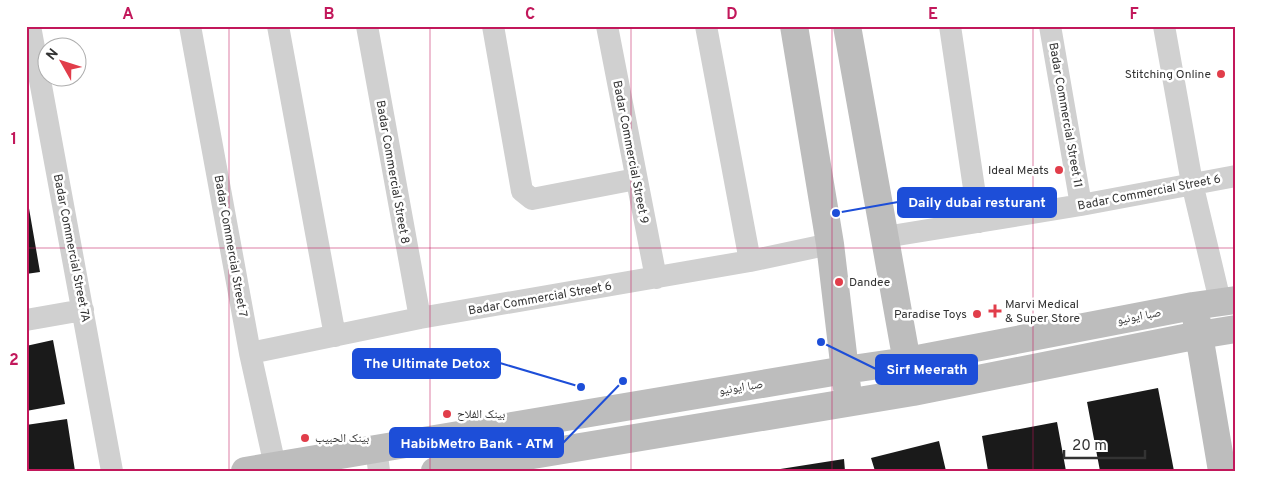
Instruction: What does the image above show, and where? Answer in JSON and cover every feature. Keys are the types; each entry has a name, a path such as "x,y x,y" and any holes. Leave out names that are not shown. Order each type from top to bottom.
{"main road":[{"path":"794,26 830,244 849,402"},
{"path":"847,26 913,392"},
{"name":"صبا ایونیو","path":"245,471 275,466 377,459 1193,306 1232,304"},
{"path":"1193,306 1222,471"},
{"path":"435,471 913,392 1236,329"}],"street":[{"name":"Badar Commercial Street 7A","path":"30,26 112,471"},
{"name":"Badar Commercial Street 7","path":"190,26 250,353 275,466"},
{"path":"278,26 335,336"},
{"name":"Badar Commercial Street 8","path":"367,26 420,318"},
{"path":"493,26 522,191 532,199 636,178"},
{"name":"Badar Commercial Street 9","path":"607,26 656,278"},
{"path":"706,26 750,262"},
{"path":"950,26 978,222"},
{"name":"Badar Commercial Street 11","path":"1050,26 1081,205"},
{"path":"1164,26 1192,183 1232,304"},
{"name":"Badar Commercial Street 6","path":"884,237 1081,205 1236,176"},
{"name":"Badar Commercial Street 6","path":"250,353 420,318 750,262 830,244"},
{"path":"26,320 83,310"}],"building":[{"path":"26,191 40,272 26,274"},
{"path":"53,340 65,404 26,411 26,346"},
{"path":"1158,388 1174,471 1100,471 1087,402"},
{"path":"67,419 75,471 26,471 26,425"},
{"path":"1057,422 1066,471 988,471 982,436"},
{"path":"939,441 946,471 875,471 871,458"},
{"path":"844,459 845,471 774,471 774,470"}],"place":[{"name":"Stitching Online","path":"1221,74"},
{"name":"Ideal Meats","path":"1059,170"},
{"name":"Daily dubai resturant","path":"836,213"},
{"name":"Dandee","path":"839,282"},
{"name":"Marvi Medical & Super Store","path":"995,311"},
{"name":"Paradise Toys","path":"977,314"},
{"name":"Sirf Meerath","path":"821,342"},
{"name":"HabibMetro Bank - ATM","path":"623,381"},
{"name":"The Ultimate Detox","path":"581,387"},
{"name":"بینک الفلاح","path":"447,414"},
{"name":"بينک الحبيب","path":"305,438"}]}
